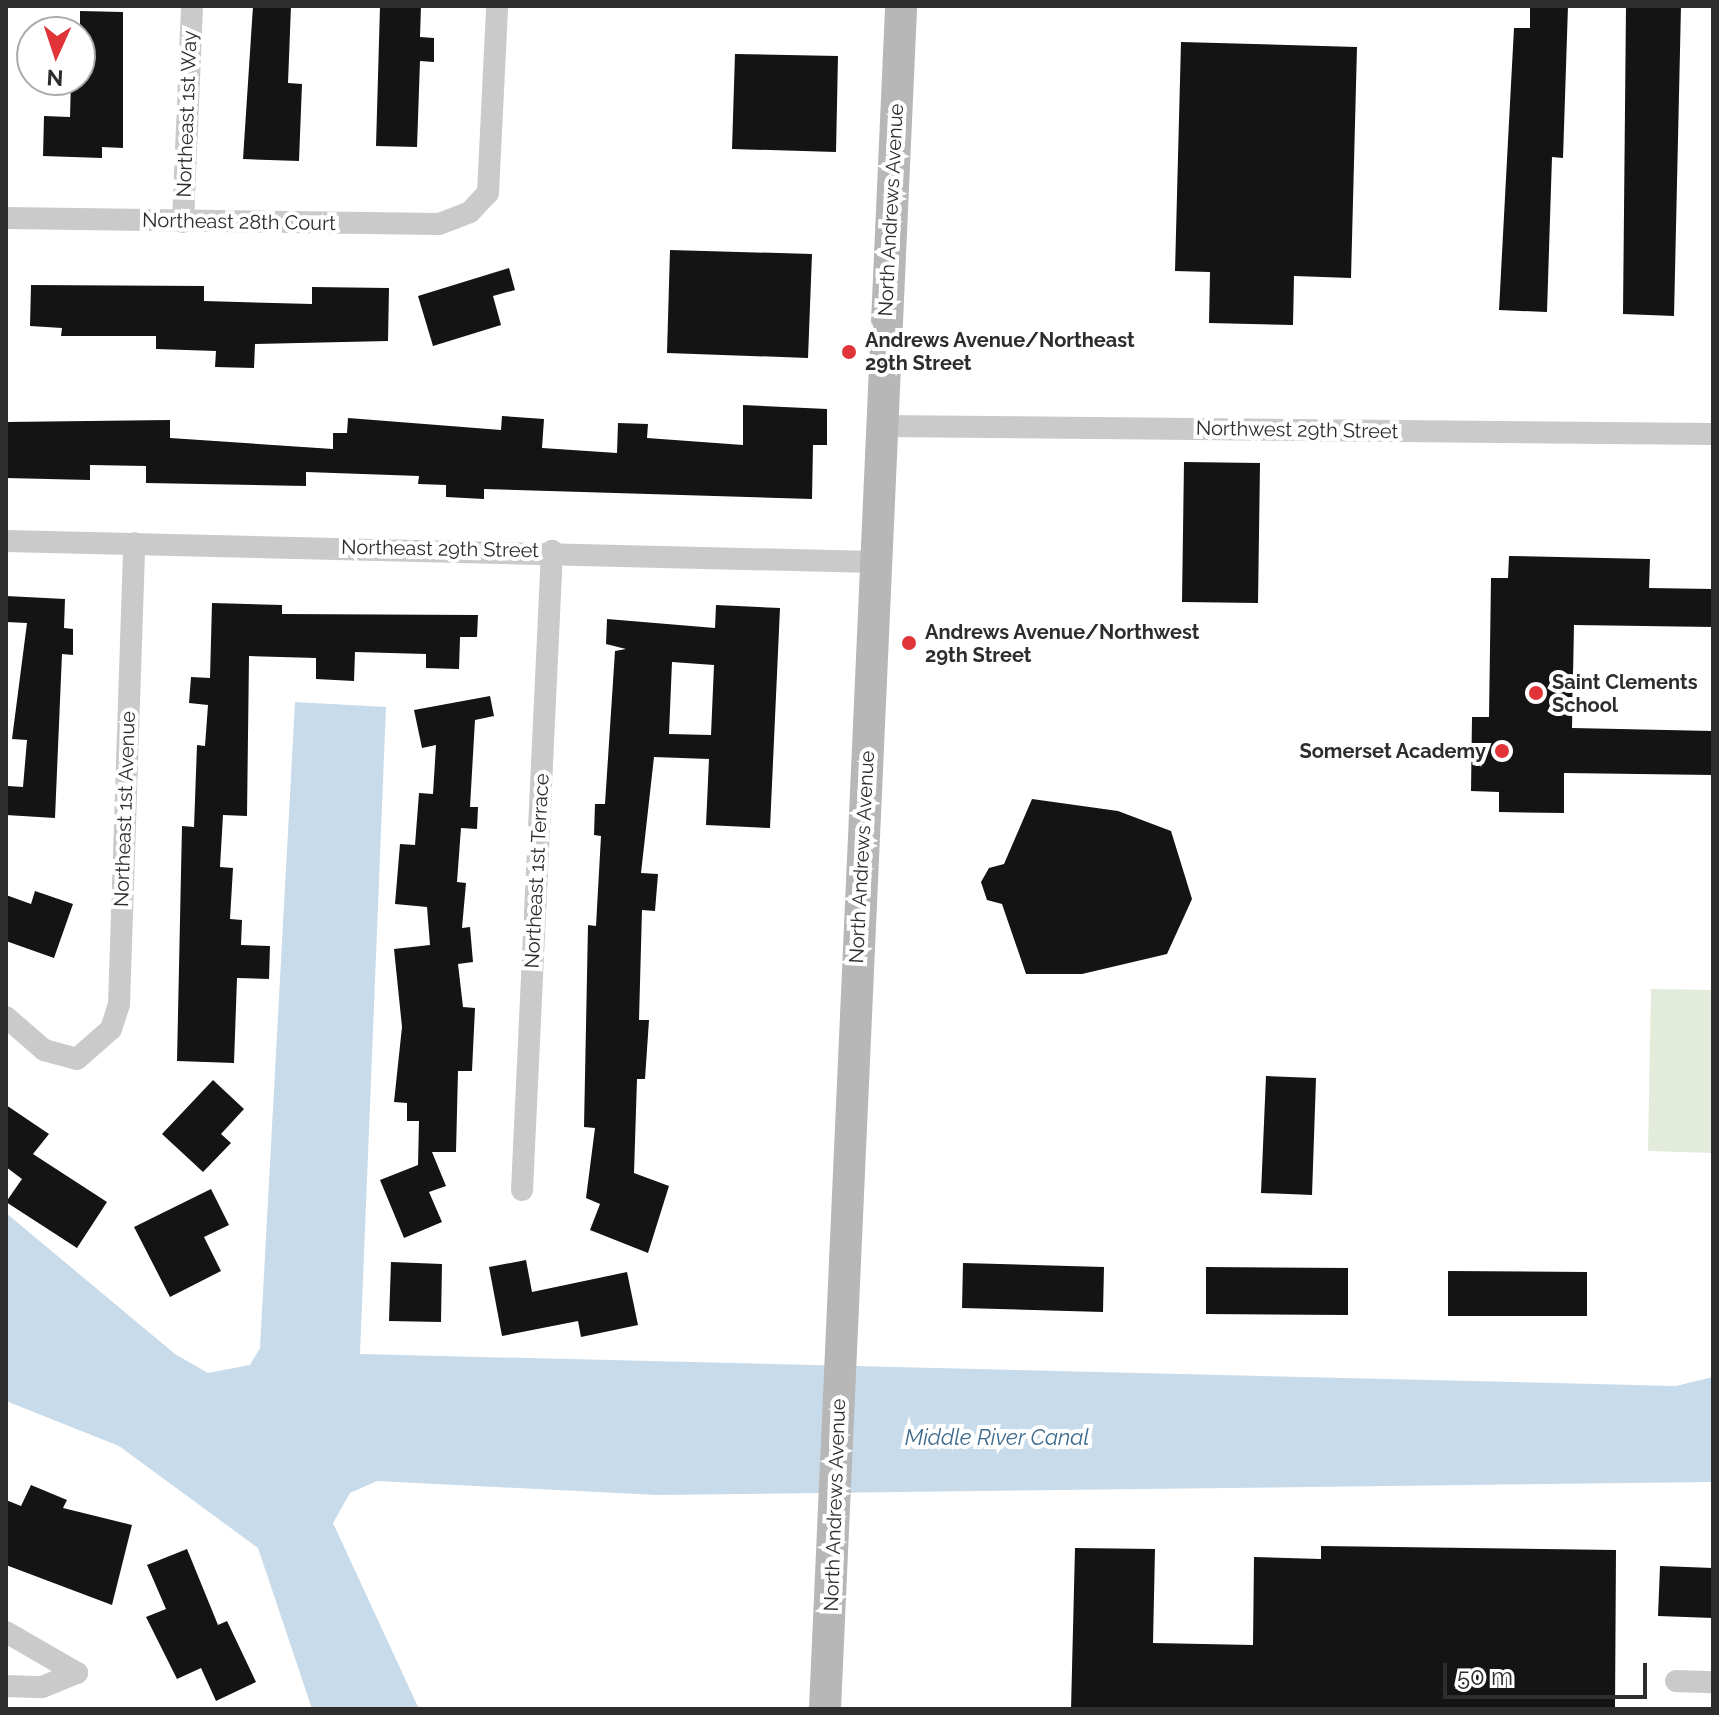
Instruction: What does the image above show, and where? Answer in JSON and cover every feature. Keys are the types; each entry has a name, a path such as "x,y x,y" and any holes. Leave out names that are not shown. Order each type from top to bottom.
{"main road":[{"name":"North Andrews Avenue","path":"825,1709 901,6"}],"street":[{"name":"Northeast 1st Way","path":"183,222 192,6"},
{"name":"Northeast 28th Court","path":"6,218 439,224 470,212 488,193 497,6"},
{"name":"Northwest 29th Street","path":"880,426 1713,434"},
{"name":"Northeast 29th Street","path":"6,541 552,551 874,562"},
{"name":"Northeast 1st Avenue","path":"6,1017 44,1050 77,1059 111,1029 119,1004 134,543"},
{"name":"Northeast 1st Terrace","path":"522,1190 552,551"},
{"path":"6,1632 77,1673 42,1687 6,1686"},
{"path":"1676,1681 1713,1682"}],"green space":[{"path":"1651,989 1713,990 1713,1153 1648,1151"}],"water":[{"name":"Middle River Canal","path":"295,702 386,707 360,1354 1676,1386 1713,1377 1713,1482 658,1495 377,1481 350,1493 333,1523 419,1709 312,1709 258,1548 119,1446 6,1401 6,1213 175,1354 208,1373 250,1365 260,1348"}],"building":[{"path":"253,6 291,6 288,83 302,84 299,161 243,159"},
{"path":"380,6 421,6 420,37 434,38 434,62 420,61 417,147 376,146"},
{"path":"1530,6 1568,6 1563,158 1552,157 1547,312 1499,310 1514,28 1530,28"},
{"path":"1626,6 1681,6 1674,316 1623,314"},
{"path":"80,11 123,12 123,148 102,147 102,158 43,156 44,116 70,117 71,96 96,96 96,16 80,16"},
{"path":"1181,42 1357,47 1351,278 1294,276 1293,325 1209,323 1210,272 1175,271"},
{"path":"735,54 838,56 836,152 732,149"},
{"path":"670,250 812,254 808,358 667,353"},
{"path":"509,268 515,290 493,296 501,325 433,346 418,296"},
{"path":"31,285 204,286 204,301 312,304 312,287 389,288 388,341 255,344 254,368 215,367 216,351 156,349 156,336 61,336 62,328 30,326"},
{"path":"743,405 827,409 827,445 813,445 812,499 484,489 484,499 446,497 446,485 418,484 419,476 306,472 306,486 146,483 146,466 90,465 90,480 6,478 6,422 170,420 170,438 333,449 333,433 347,433 348,418 501,430 502,416 544,419 542,448 617,453 618,423 648,424 647,438 743,445"},
{"path":"1184,462 1260,463 1258,603 1182,602"},
{"path":"1509,556 1650,559 1649,588 1713,589 1713,627 1574,625 1572,728 1713,731 1713,775 1564,773 1564,813 1499,812 1499,792 1471,791 1472,717 1489,717 1491,578 1508,578"},
{"path":"6,596 65,599 64,628 73,629 73,655 62,654 55,818 6,815 8,786 23,787 27,740 12,739 27,623 6,622"},
{"path":"212,603 282,605 282,614 478,615 477,637 460,637 459,669 426,668 426,654 355,652 354,681 316,679 316,658 249,656 247,816 223,815 220,867 233,868 230,919 242,920 241,945 270,946 269,979 237,978 234,1063 177,1061 182,826 194,827 197,745 205,746 208,705 189,703 191,677 210,678"},
{"path":"716,605 780,608 770,828 706,825 709,759 654,757 641,873 658,874 655,911 642,910 639,1020 649,1020 645,1079 637,1079 634,1173 669,1186 648,1253 590,1230 600,1204 586,1198 595,1128 584,1127 588,925 596,926 601,836 594,835 595,804 605,804 615,651 626,649 606,644 607,619 715,628","holes":["672,662 714,665 711,735 669,734"]},
{"path":"490,696 494,716 475,720 470,807 478,807 477,829 461,828 457,882 466,883 462,928 470,927 473,962 458,964 463,1007 475,1008 472,1071 458,1071 456,1152 432,1152 446,1186 429,1192 442,1222 404,1238 380,1180 418,1165 419,1121 407,1121 407,1103 394,1102 402,1027 394,949 430,945 427,907 395,904 400,844 415,845 419,793 433,794 436,745 422,748 414,710"},
{"path":"1032,799 1118,811 1171,831 1192,899 1167,954 1082,974 1026,974 1002,904 987,900 981,882 989,868 1004,864"},
{"path":"35,891 73,904 54,958 6,941 6,895 31,904"},
{"path":"1266,1076 1316,1078 1312,1195 1261,1193"},
{"path":"213,1080 244,1109 221,1134 231,1143 203,1172 162,1134"},
{"path":"6,1105 49,1134 33,1154 107,1202 77,1248 6,1202 22,1179 6,1167"},
{"path":"211,1189 229,1225 204,1237 221,1271 170,1297 134,1227"},
{"path":"526,1260 532,1292 627,1272 638,1325 581,1337 578,1321 502,1336 489,1267"},
{"path":"391,1262 442,1264 441,1322 389,1321"},
{"path":"963,1263 1104,1267 1103,1312 962,1308"},
{"path":"1206,1267 1348,1268 1348,1315 1206,1314"},
{"path":"1448,1271 1587,1272 1587,1316 1448,1316"},
{"path":"31,1485 67,1500 63,1508 132,1525 112,1605 6,1565 6,1500 21,1506"},
{"path":"1321,1546 1616,1550 1615,1709 1071,1709 1075,1548 1155,1549 1153,1643 1253,1645 1254,1557 1321,1559"},
{"path":"187,1549 218,1625 227,1621 256,1682 216,1701 201,1668 177,1679 146,1617 166,1609 147,1565"},
{"path":"1660,1566 1713,1568 1713,1618 1658,1616"}],"place":[{"name":"Andrews Avenue/Northeast 29th Street","path":"849,352"},
{"name":"Andrews Avenue/Northwest 29th Street","path":"909,643"},
{"name":"Saint Clements School","path":"1536,693"},
{"name":"Somerset Academy","path":"1502,751"}]}
